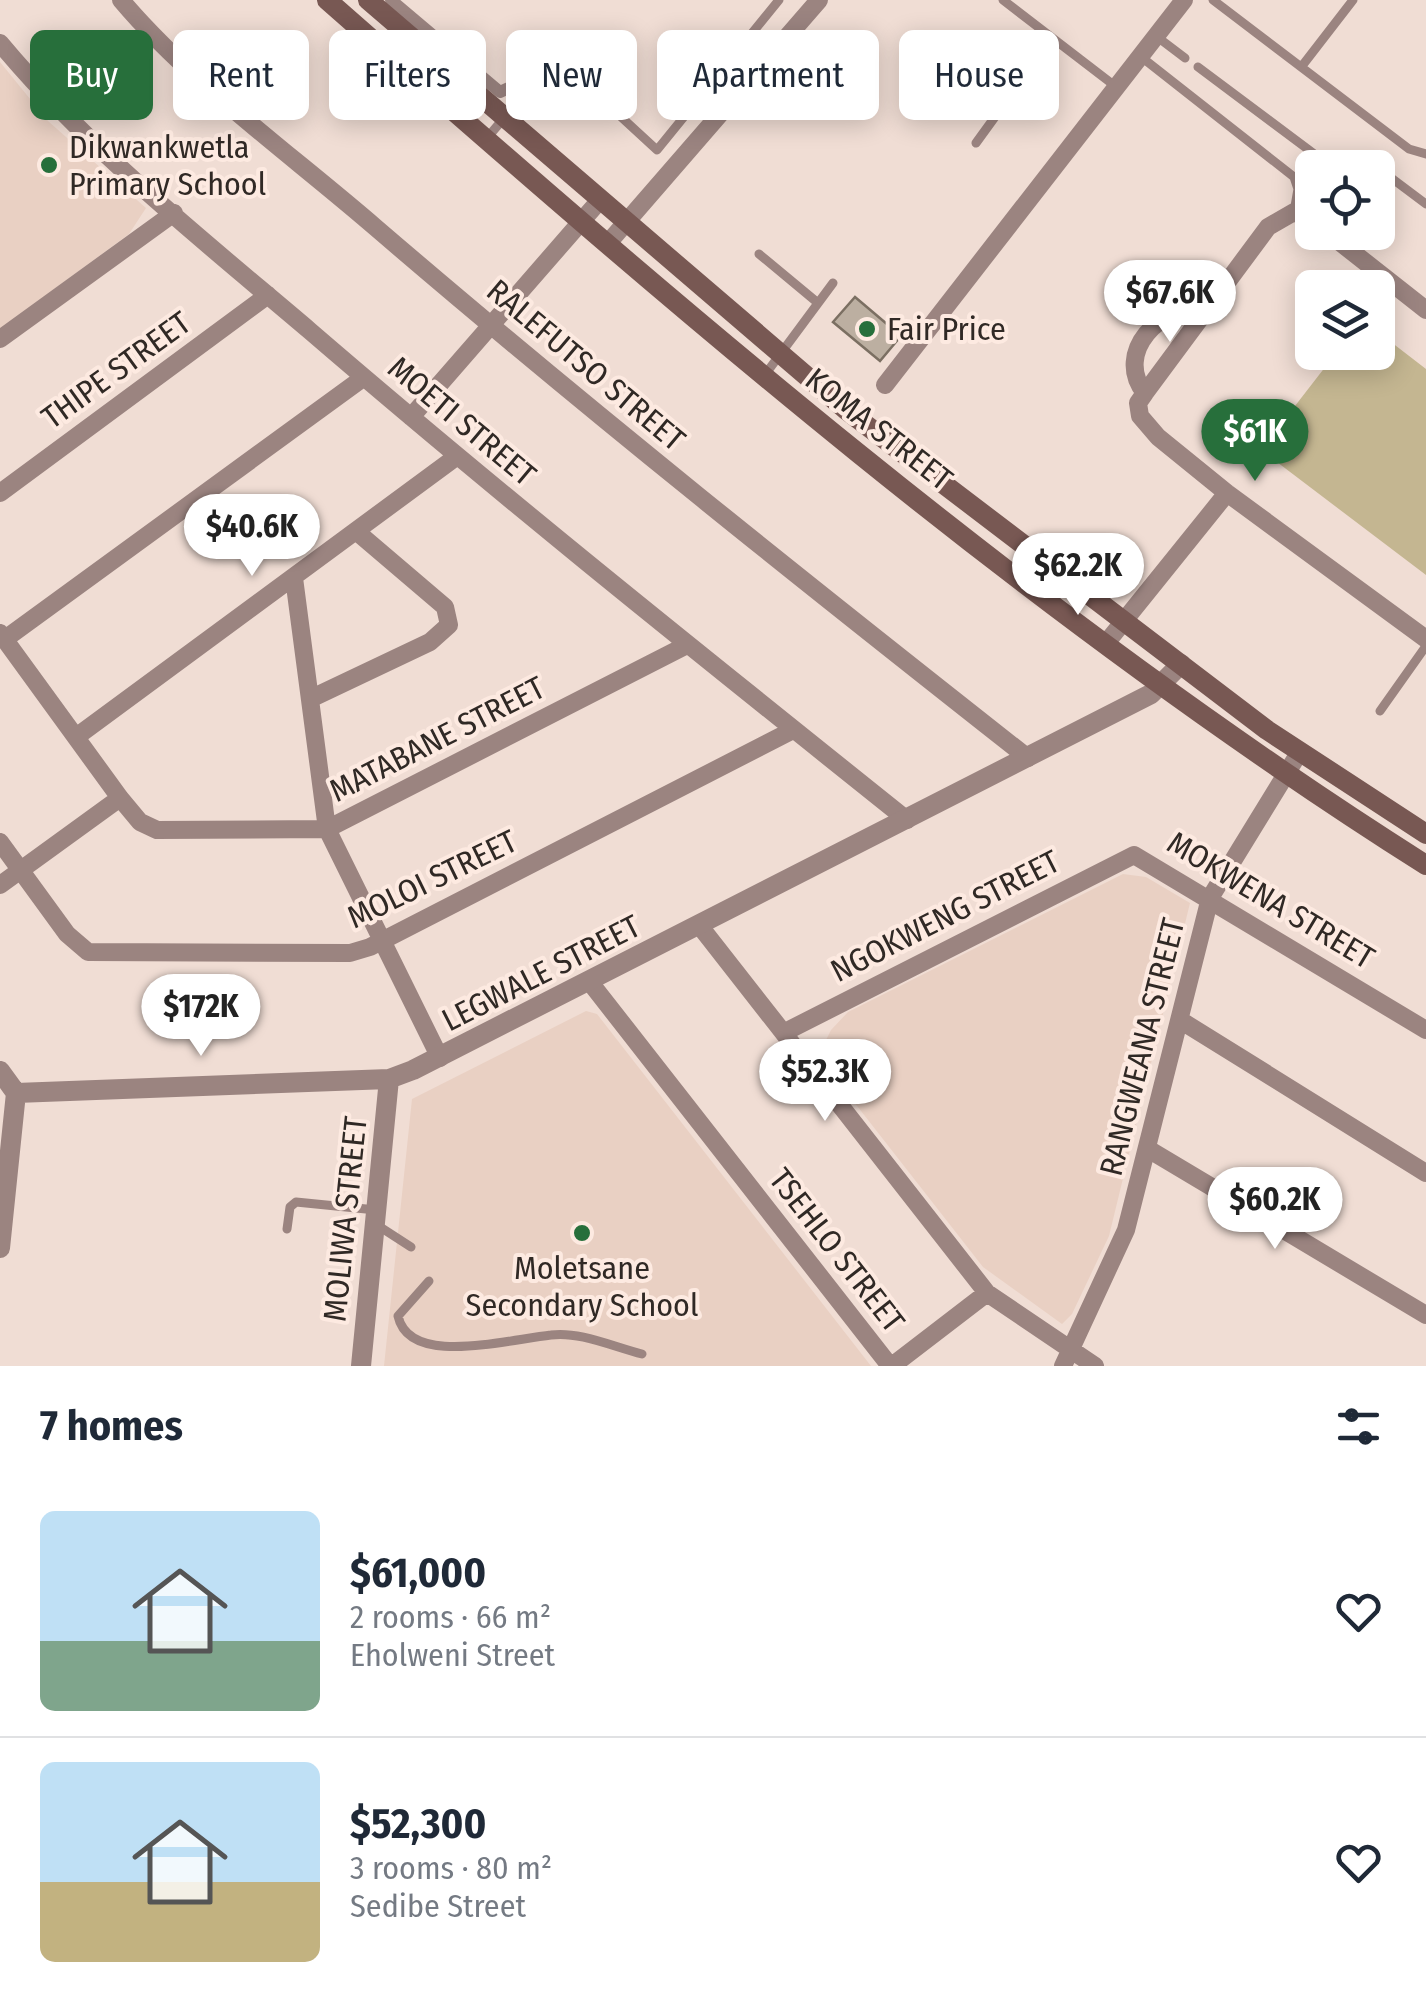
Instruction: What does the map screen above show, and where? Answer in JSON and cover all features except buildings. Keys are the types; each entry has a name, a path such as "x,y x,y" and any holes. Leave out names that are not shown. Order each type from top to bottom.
{"main road":[{"name":"KOMA STREET","path":"327,0 764,376 1285,776 1426,865"},
{"name":"KOMA STREET","path":"368,0 780,354 1180,664 1300,753 1426,834"}],"street":[{"name":"RALEFUTSO STREET","path":"120,0 185,63 490,326 723,518 1028,758"},
{"path":"392,0 500,92 506,89"},
{"path":"608,242 819,0"},
{"path":"885,385 1184,0"},
{"name":"MOETI STREET","path":"0,43 63,116 268,296 685,646 907,820"},
{"path":"410,417 600,200"},
{"path":"1294,212 1268,228 1138,403 1148,427 1227,493 1426,638"},
{"path":"0,339 174,213"},
{"path":"1350,250 1426,310"},
{"name":"THIPE STREET","path":"0,493 268,296"},
{"path":"1145,393 1134,380 1133,367 1156,324 1180,310 1207,310"},
{"path":"2,636 364,378"},
{"path":"76,737 456,457"},
{"path":"1107,642 1227,493"},
{"path":"312,698 430,642 449,625 445,606 358,532"},
{"path":"294,578 327,829 440,1058"},
{"name":"MATABANE STREET","path":"2,636 120,798 140,822 156,830 327,829 685,646"},
{"name":"LEGWALE STREET","path":"16,1092 389,1079 440,1058 1028,758 1164,686 1180,664"},
{"name":"MOLOI STREET","path":"0,842 76,945 96,955 350,952 381,940 793,730"},
{"name":"RANGWEANA STREET","path":"1066,1360 1120,1249 1210,898 1300,753"},
{"path":"0,886 120,798"},
{"name":"MOKWENA STREET","path":"1134,855 1426,1030"},
{"name":"NGOKWENG STREET","path":"785,1032 1134,855"},
{"path":"700,926 988,1293 1066,1360 1095,1366"},
{"name":"TSEHLO STREET","path":"590,981 891,1366"},
{"path":"1180,1020 1426,1173"},
{"path":"0,1070 16,1092 0,1248"},
{"name":"MOLIWA STREET","path":"361,1366 389,1079"},
{"path":"1148,1149 1426,1315"},
{"path":"891,1366 988,1293"}],"lane":[{"path":"1003,0 1115,86"},
{"path":"1213,0 1409,149 1426,154"},
{"path":"1302,66 1353,0"},
{"path":"625,120 657,150 781,1"},
{"path":"1156,36 1185,58"},
{"path":"1140,56 1294,177 1298,189 1294,212"},
{"path":"1198,67 1309,150"},
{"path":"487,138 506,115"},
{"path":"976,143 993,120"},
{"path":"1395,181 1426,204"},
{"path":"759,254 818,304"},
{"path":"764,376 833,283"},
{"path":"1380,711 1426,646"},
{"path":"287,1229 290,1207 296,1202 375,1217 411,1247"},
{"path":"409,1348 398,1316 429,1281"},
{"path":"477,1360 550,1335 642,1354"}],"shaded area":[{"name":"Dikwankwetla Primary School","path":"0,62 30,99 30,120 47,120 146,208 129,234 0,329"},
{"path":"1395,345 1426,369 1426,575 1261,450 1323,370 1395,370"},
{"path":"1123,874 1146,877 1190,903 1109,1236 1072,1314 1062,1324 983,1267 818,1056 831,1030 848,1012"},
{"name":"Moletsane Secondary School","path":"586,1011 597,1014 871,1366 384,1366 412,1099"}],"place":[{"name":"Dikwankwetla Primary School","path":"49,165"},
{"name":"Fair Price","path":"867,329"},
{"name":"Moletsane Secondary School","path":"582,1233"}]}
